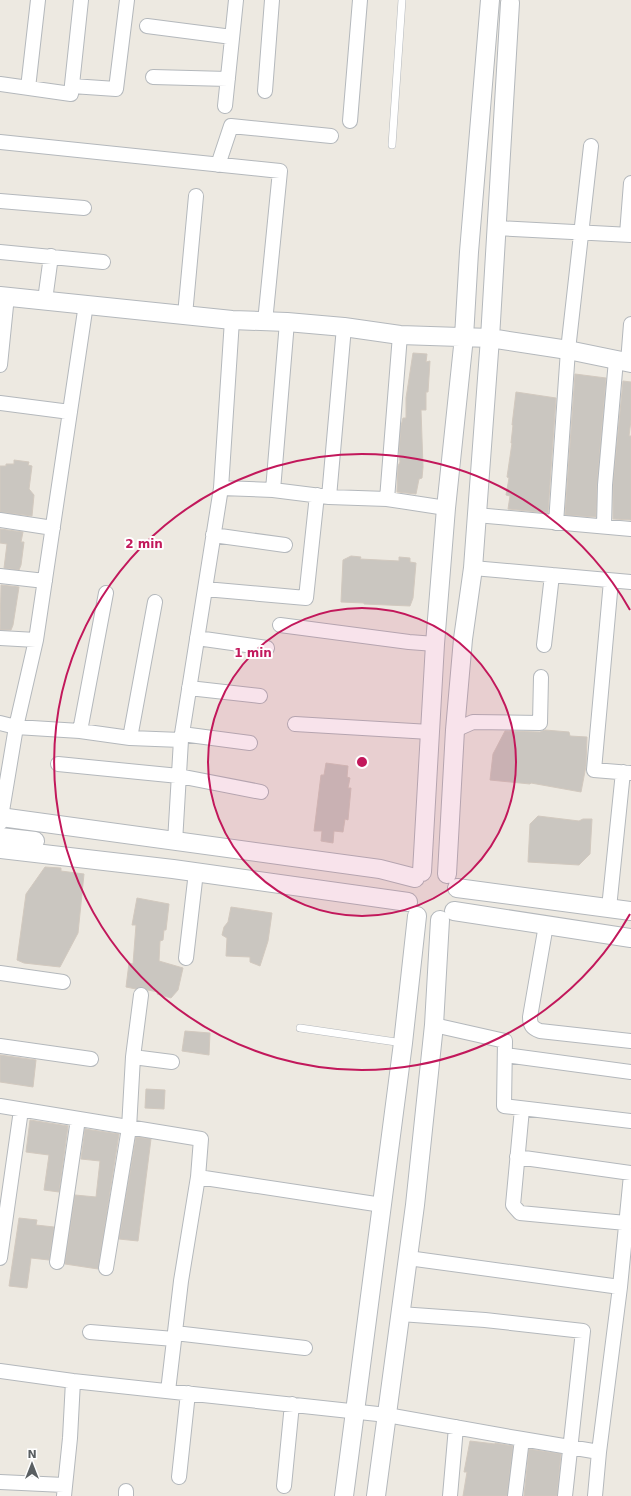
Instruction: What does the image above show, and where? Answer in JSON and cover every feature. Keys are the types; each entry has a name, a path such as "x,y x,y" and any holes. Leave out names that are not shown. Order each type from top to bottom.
{"street":[{"path":"28,88 38,0"},
{"path":"0,84 71,94 81,0"},
{"path":"72,86 116,89 127,0"},
{"path":"225,106 236,0"},
{"path":"265,91 272,0"},
{"path":"350,121 360,0"},
{"path":"418,875 446,508 464,336 469,252 490,0"},
{"path":"376,1496 415,1206 447,915 457,904 459,896 452,881 455,730 463,639 473,568 490,338 507,1"},
{"path":"147,26 232,37"},
{"path":"153,77 228,79"},
{"path":"218,165 231,126 331,136"},
{"path":"0,142 280,171 265,322"},
{"path":"556,523 568,350 591,146"},
{"path":"496,228 629,234 631,183"},
{"path":"186,315 196,196"},
{"path":"0,201 84,208"},
{"path":"0,252 103,262"},
{"path":"45,300 50,256"},
{"path":"0,365 4,296 232,320 287,322 344,327 400,335 490,338 568,350 625,361"},
{"path":"0,823 16,727 36,640 86,304"},
{"path":"175,842 181,737 221,488 232,320"},
{"path":"273,490 287,322"},
{"path":"604,526 605,485 631,324"},
{"path":"205,589 306,598 323,496 344,327"},
{"path":"387,499 400,335"},
{"path":"2,407 70,412"},
{"path":"221,488 273,490 323,496 387,499 446,508"},
{"path":"476,515 631,529"},
{"path":"0,520 53,528"},
{"path":"213,535 285,545"},
{"path":"473,568 631,582"},
{"path":"544,646 552,575"},
{"path":"0,576 45,581"},
{"path":"609,908 627,773 594,770 611,581"},
{"path":"80,731 106,592"},
{"path":"130,738 156,602"},
{"path":"280,625 435,644"},
{"path":"0,638 36,640"},
{"path":"197,638 267,648"},
{"path":"455,730 473,722 540,723 541,677"},
{"path":"189,688 260,696"},
{"path":"0,723 16,727 80,731 130,738 181,737 250,744"},
{"path":"295,724 430,732"},
{"path":"58,764 179,776 261,792"},
{"path":"0,818 418,875"},
{"path":"0,828 290,872 331,883 413,909 428,921 447,915 546,925 631,938"},
{"path":"0,836 290,872 330,874 380,869"},
{"path":"0,849 196,872 376,897"},
{"path":"344,1496 404,1043 413,909 407,893 410,885 418,875 430,870 439,871 452,881 631,912"},
{"path":"186,958 196,872"},
{"path":"546,925 530,1017 530,1024 533,1029 631,1041"},
{"path":"0,973 64,982"},
{"path":"106,1268 129,1128 133,1057 141,995"},
{"path":"434,1026 505,1041 504,1106 631,1121"},
{"path":"0,1046 91,1059"},
{"path":"505,1054 631,1072"},
{"path":"133,1057 172,1062"},
{"path":"0,1106 201,1139 198,1177 181,1281 168,1391"},
{"path":"522,1109 513,1205 520,1213 626,1223"},
{"path":"0,1258 21,1110"},
{"path":"58,1262 78,1119"},
{"path":"517,1157 631,1174 620,1288 599,1452 595,1496"},
{"path":"198,1177 382,1206"},
{"path":"408,1258 620,1288"},
{"path":"400,1314 485,1320 583,1331 565,1496"},
{"path":"90,1332 175,1336 305,1348"},
{"path":"0,1371 73,1381 387,1415 599,1452"},
{"path":"4,1487 64,1491 70,1438 73,1381"},
{"path":"179,1477 188,1393"},
{"path":"284,1486 292,1404"},
{"path":"450,1496 456,1427"},
{"path":"515,1496 522,1439"}],"lane":[{"path":"392,145 402,0"},
{"path":"300,1028 404,1043"}],"building":[{"path":"413,353 427,354 426,362 430,361 428,392 426,392 426,410 421,410 422,478 419,479 416,494 397,492 401,426 403,418 406,418 406,398"},
{"path":"575,374 606,378 597,484 596,517 565,515"},
{"path":"623,381 631,382 631,420 629,436 631,436 631,520 613,519 613,485"},
{"path":"516,392 556,398 548,513 508,509 510,496 506,495 509,478 507,477 512,443 512,425"},
{"path":"14,460 29,462 28,465 32,466 29,489 34,495 32,516 0,512 0,466 14,464"},
{"path":"0,529 23,532 21,542 24,542 19,570 4,568 7,544 0,543"},
{"path":"351,556 361,557 360,559 399,561 399,557 410,558 410,562 416,563 413,598 410,606 341,602 343,560"},
{"path":"1,585 19,587 11,630 0,630"},
{"path":"545,730 569,732 570,736 587,737 586,766 581,792 531,783 490,780 493,754 505,731 540,732"},
{"path":"326,763 348,766 347,777 350,778 348,788 351,788 348,820 345,819 343,832 334,831 333,843 321,841 322,831 314,831 321,775 324,775"},
{"path":"538,816 579,821 583,819 592,819 590,854 579,865 528,862 530,824"},
{"path":"45,867 61,868 61,871 84,874 78,933 60,967 24,963 17,960 26,894"},
{"path":"137,898 169,904 166,930 164,930 163,940 160,941 159,961 183,968 178,990 171,998 157,994 158,992 142,987 136,989 126,987 129,963 133,964 136,925 132,925"},
{"path":"231,907 272,913 268,941 260,966 250,962 250,957 226,956 227,938 222,935 224,927 228,922"},
{"path":"185,1031 210,1033 209,1055 182,1051"},
{"path":"0,1055 36,1060 33,1087 0,1082"},
{"path":"146,1089 165,1090 164,1109 145,1108"},
{"path":"30,1120 68,1126 59,1192 44,1190 49,1155 26,1152"},
{"path":"85,1129 119,1134 98,1269 65,1264 75,1195 96,1197 100,1161 81,1159"},
{"path":"136,1137 151,1139 138,1241 119,1239"},
{"path":"19,1218 37,1220 36,1225 54,1227 49,1260 31,1258 27,1288 9,1286"},
{"path":"470,1441 513,1446 507,1496 463,1496 467,1472 464,1472"},
{"path":"529,1449 561,1454 557,1496 524,1496"}]}
